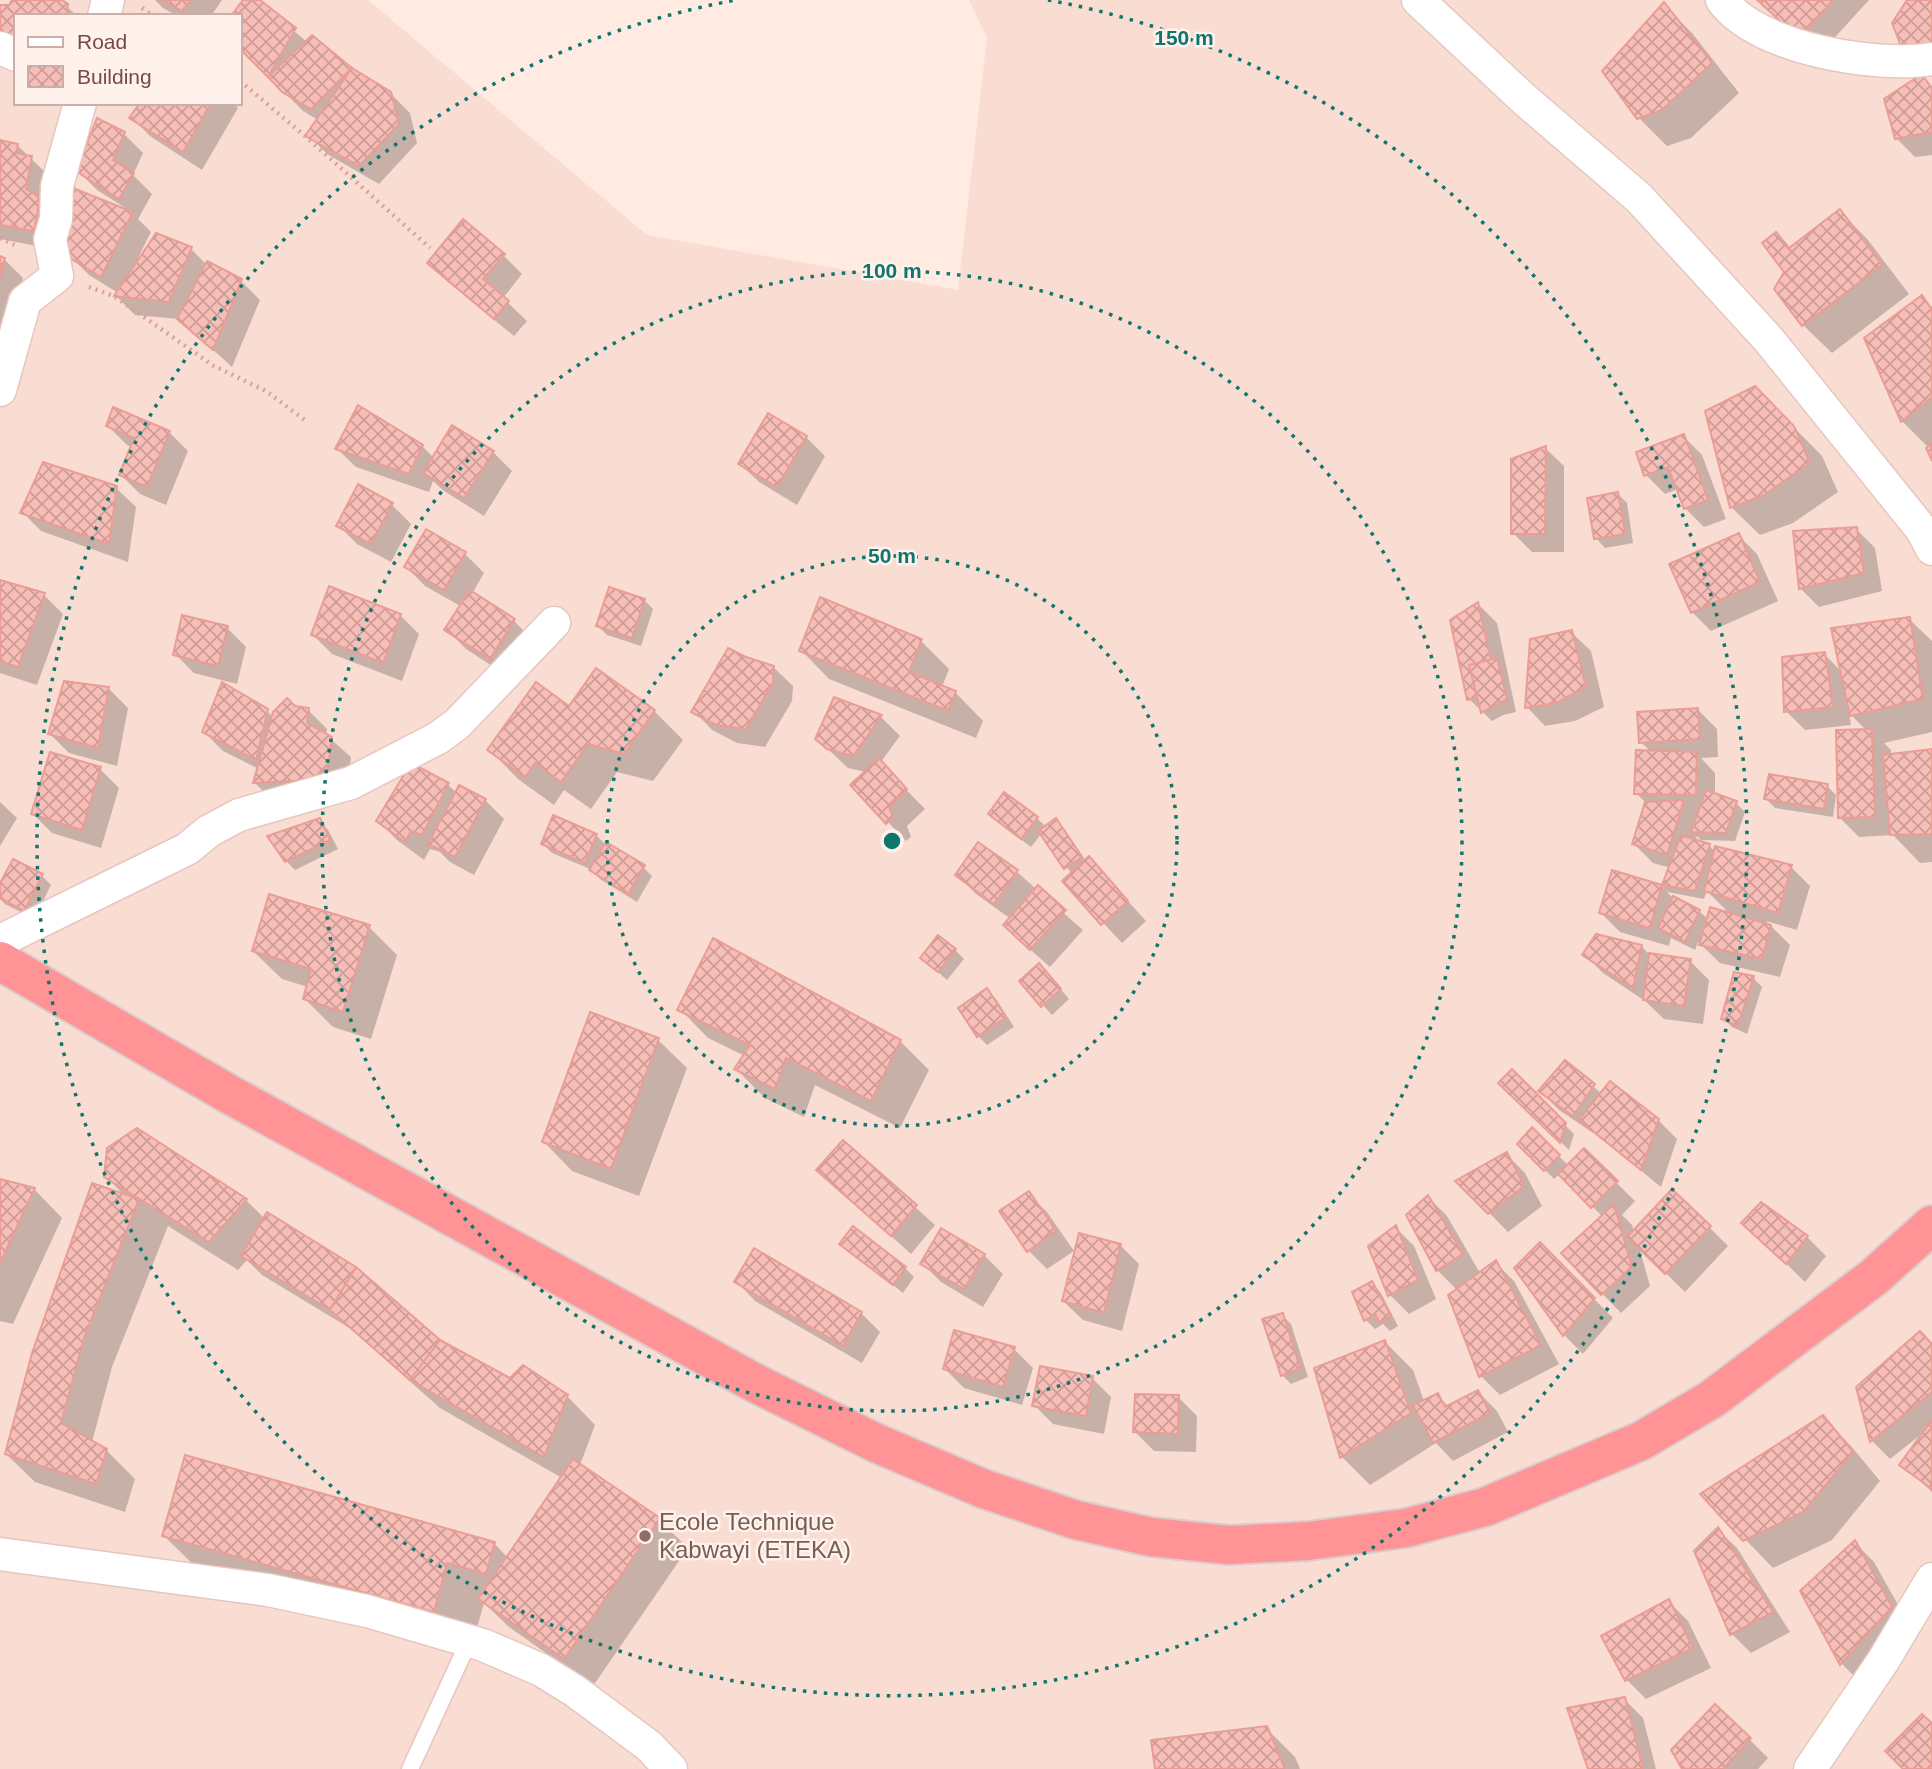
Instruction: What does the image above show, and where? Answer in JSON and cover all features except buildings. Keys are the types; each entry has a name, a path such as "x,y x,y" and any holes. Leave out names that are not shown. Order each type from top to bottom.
{"highway":[{"path":"0,961 227,1093 757,1384 876,1443 984,1489 1076,1520 1151,1537 1229,1545 1308,1541 1406,1528 1485,1507 1642,1441 1712,1399 1874,1277 1932,1225"}],"street":[{"path":"1418,0 1525,100 1639,198 1769,340 1922,530 1932,549"},
{"path":"1722,0 1727,7 1758,30 1788,42 1848,58 1914,62 1932,59"},
{"path":"0,390 25,301 57,276 50,239 56,219 57,186 79,105"},
{"path":"0,941 187,849 209,831 239,814 351,783 438,738 457,724 554,623"},
{"path":"0,1553 268,1590 367,1611 469,1641 541,1671 575,1691 649,1746 671,1769"},
{"path":"1810,1769 1883,1661 1932,1579"}],"lane":[{"path":"410,1769 469,1641"}],"path":[{"path":"242,83 430,248"},
{"path":"57,276 114,296 214,366 266,391 306,421"}],"shaded area":[{"path":"0,0 368,0 647,235 958,290 987,38 969,0 1932,0 1932,1769 0,1769"}],"place":[{"name":"Ecole Technique Kabwayi (ETEKA)","path":"645,1536"}]}
